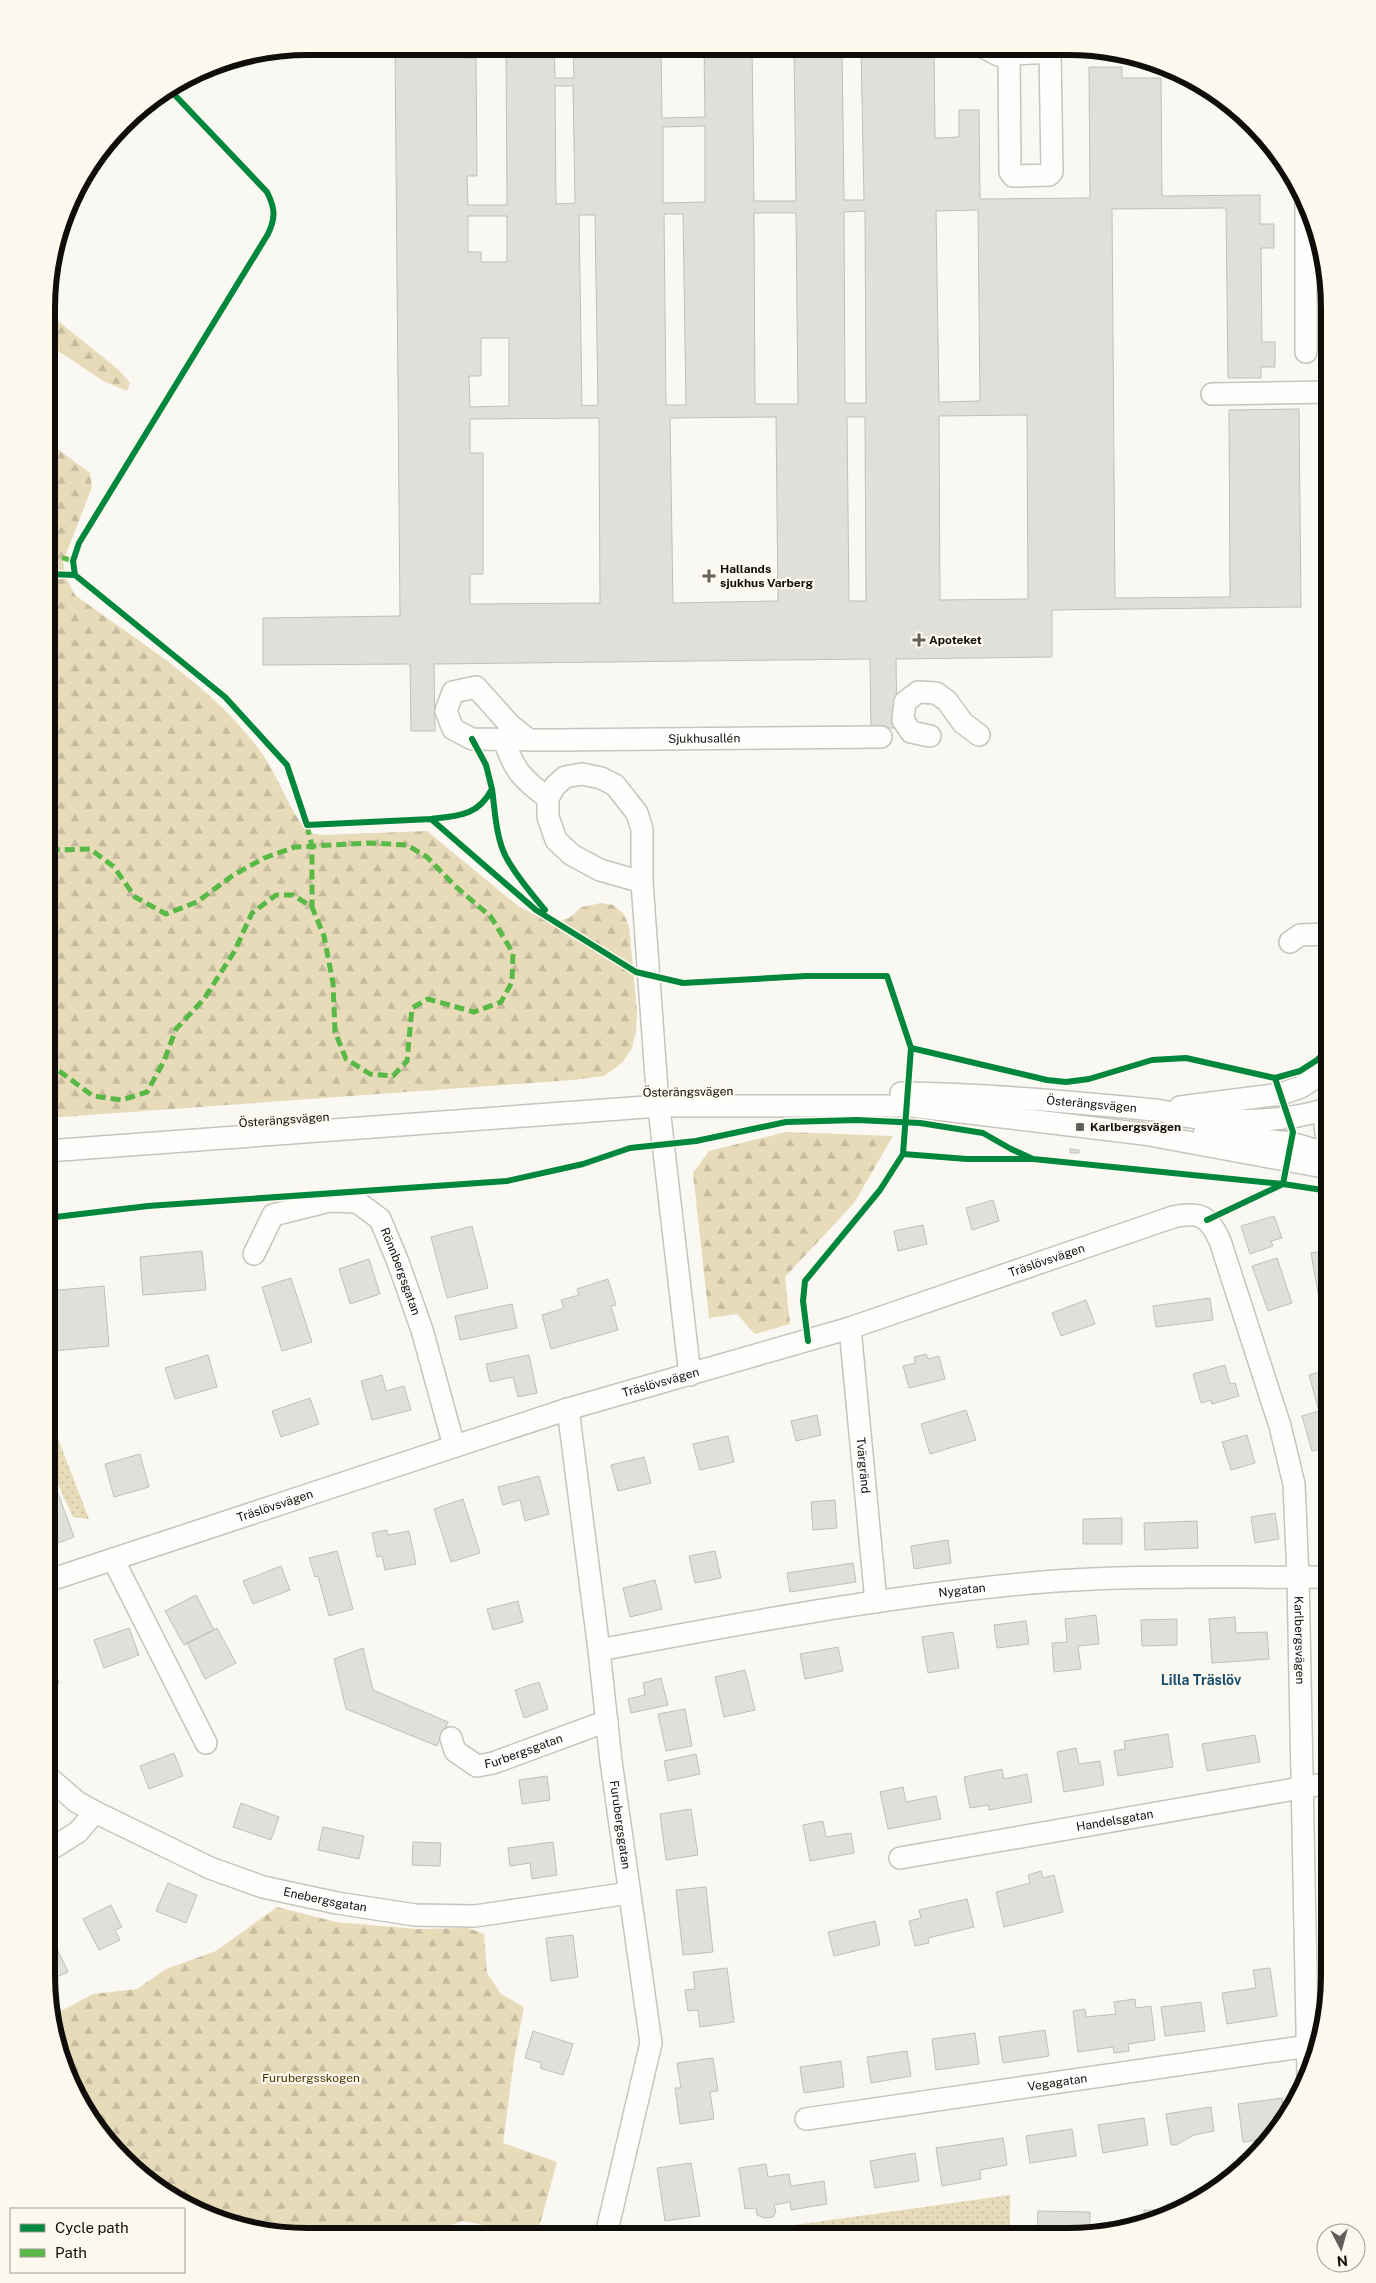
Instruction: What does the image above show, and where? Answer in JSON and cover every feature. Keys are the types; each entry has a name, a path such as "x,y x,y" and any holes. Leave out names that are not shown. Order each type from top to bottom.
{"street":[{"path":"1009,55 1010,172 1013,176 1050,175 1052,172 1052,55"},
{"path":"1306,222 1306,352"},
{"path":"1212,394 1321,392"},
{"name":"Sjukhusallén","path":"529,740 510,724 476,687 453,692 446,711 453,730 472,739 529,740 881,737"},
{"path":"930,736 911,732 903,720 905,702 918,692 936,693 948,701 963,723 979,736"},
{"path":"504,740 512,762 526,782 548,798"},
{"path":"642,882 600,870 572,855 556,840 548,817 548,798 555,786 565,777 582,774 601,778 615,785 637,813 642,829 642,882 658,1098 690,1375"},
{"path":"1290,942 1300,935 1321,934"},
{"path":"1158,1110 1281,1094 1301,1087 1321,1075"},
{"name":"Österängsvägen","path":"55,1137 658,1098 928,1093 1158,1110 1191,1117 1245,1121 1289,1118 1321,1109"},
{"name":"Österängsvägen","path":"55,1150 658,1098 911,1106 1144,1134 1321,1166"},
{"name":"Österängsvägen","path":"1144,1134 1237,1136 1291,1144 1321,1152"},
{"name":"Rönnbergsgatan","path":"254,1254 274,1215 329,1201 356,1202 380,1219 398,1262 422,1330 454,1446"},
{"name":"Träslövsvägen","path":"55,1578 568,1409 850,1328 1173,1217 1189,1213 1202,1216 1207,1220"},
{"name":"Karlbergsvägen","path":"1207,1220 1213,1224 1220,1240 1291,1464 1296,1516 1302,1786 1317,2007 1308,2046 1308,2056"},
{"name":"Tvärgränd","path":"850,1328 876,1602"},
{"name":"Furubergsgatan","path":"568,1409 599,1650 606,1721 629,1893 652,2043 608,2228"},
{"path":"113,1559 206,1743"},
{"name":"Nygatan","path":"599,1650 820,1609 1033,1583 1118,1578 1321,1577"},
{"name":"Furbergsgatan","path":"451,1738 455,1751 477,1766 493,1763 606,1721"},
{"name":"Enebergsgatan","path":"55,1784 77,1802 95,1812 210,1868 263,1887 337,1903 415,1915 475,1916 629,1893"},
{"name":"Handelsgatan","path":"900,1858 1321,1784"},
{"path":"55,1846 78,1832 95,1812"},
{"name":"Vegagatan","path":"806,2119 1308,2046"}],"green space":[{"path":"55,319 119,370 130,383 127,391 103,381 55,349"},
{"path":"55,447 90,473 92,487 63,562 66,578 75,595 196,684 239,725 265,758 294,812 308,833 323,835 427,831 518,906 551,923 569,918 582,907 601,903 613,905 623,913 629,926 637,1011 636,1031 632,1048 622,1063 604,1076 573,1080 55,1117"},
{"path":"786,1132 893,1136 854,1203 785,1277 790,1324 755,1334 737,1314 709,1318 693,1173 709,1151"},
{"path":"55,1431 89,1519 73,1517 55,1478"},
{"name":"Furubergsskogen","path":"277,1907 336,1922 418,1929 468,1928 484,1934 487,1973 501,1994 524,2007 514,2059 503,2143 557,2162 539,2228 500,2228 463,2221 444,2228 308,2228 275,2226 227,2215 211,2209 182,2194 141,2165 107,2129 81,2087 68,2056 58,2014 93,1994 137,1989 166,1969 216,1951"},
{"path":"1010,2195 1010,2228 773,2228"}],"building":[{"path":"395,55 462,55 462,58 476,58 477,176 467,176 468,205 507,205 506,55 554,55 555,78 574,78 573,55 661,55 662,118 705,117 704,55 752,55 754,201 796,201 794,55 842,55 844,200 864,200 861,55 934,55 935,138 959,137 959,110 979,110 980,199 1090,198 1089,67 1122,67 1122,78 1161,78 1162,196 1260,195 1260,224 1274,224 1274,248 1261,248 1262,342 1275,342 1275,367 1261,367 1261,378 1228,378 1226,208 1112,209 1115,598 1230,597 1229,410 1299,409 1301,607 1052,610 1052,657 896,659 897,728 871,728 870,659 434,664 435,731 411,731 410,664 263,665 263,618 400,616","holes":["555,86 573,86 575,203 556,204","705,126 705,202 663,203 663,127","978,210 980,401 939,402 936,211","865,211 866,403 845,403 844,212","754,213 796,213 798,404 755,404","664,214 683,214 686,405 666,405","579,215 595,215 598,405 582,406","468,216 507,216 507,262 481,262 481,252 468,252","481,338 509,338 509,406 470,407 469,376 481,376","1027,415 1028,599 940,600 939,416","776,417 778,601 673,603 670,418","847,417 865,417 866,601 849,601","599,418 600,603 470,604 470,574 483,574 483,453 470,453 470,419"]},
{"path":"1070,1149 1079,1150 1079,1153 1070,1153"},
{"path":"993,1200 999,1221 972,1230 966,1208"},
{"path":"1274,1216 1282,1238 1271,1241 1273,1246 1250,1254 1241,1226"},
{"path":"923,1225 927,1244 898,1251 894,1231"},
{"path":"472,1226 488,1288 447,1298 431,1237"},
{"path":"202,1251 206,1290 143,1295 140,1257"},
{"path":"1321,1251 1321,1292 1318,1293 1311,1253"},
{"path":"1277,1258 1292,1303 1268,1311 1252,1266"},
{"path":"369,1259 380,1294 350,1304 339,1269"},
{"path":"291,1278 312,1342 282,1351 262,1287"},
{"path":"608,1279 616,1305 611,1306 618,1330 551,1349 542,1315 564,1308 561,1300 579,1295 577,1289"},
{"path":"104,1286 109,1346 55,1351 55,1290"},
{"path":"1210,1298 1213,1320 1156,1327 1153,1306"},
{"path":"1086,1300 1095,1324 1061,1336 1052,1313"},
{"path":"512,1304 517,1328 460,1340 455,1316"},
{"path":"926,1354 928,1359 939,1356 945,1379 909,1388 903,1366 915,1363 914,1357"},
{"path":"208,1355 217,1387 175,1399 165,1368"},
{"path":"529,1355 537,1393 518,1397 513,1377 490,1382 486,1364"},
{"path":"1225,1365 1230,1384 1235,1383 1239,1396 1212,1404 1211,1400 1201,1403 1193,1374"},
{"path":"1321,1371 1321,1407 1318,1408 1309,1375"},
{"path":"382,1375 386,1391 404,1386 411,1410 372,1420 361,1381"},
{"path":"310,1398 319,1424 281,1437 272,1411"},
{"path":"966,1410 976,1440 930,1454 921,1424"},
{"path":"1321,1410 1321,1449 1312,1451 1302,1416"},
{"path":"817,1415 821,1435 796,1441 791,1421"},
{"path":"1247,1435 1255,1463 1231,1470 1222,1442"},
{"path":"728,1436 734,1462 700,1470 693,1444"},
{"path":"140,1454 149,1487 114,1497 105,1464"},
{"path":"644,1457 651,1483 618,1491 611,1465"},
{"path":"539,1476 549,1514 525,1521 520,1500 503,1505 498,1487"},
{"path":"55,1485 74,1537 55,1544"},
{"path":"463,1499 480,1553 451,1562 434,1509"},
{"path":"835,1500 837,1528 813,1530 811,1502"},
{"path":"1275,1513 1279,1539 1255,1543 1251,1517"},
{"path":"1122,1518 1122,1544 1083,1544 1083,1519"},
{"path":"1197,1521 1198,1548 1145,1550 1144,1523"},
{"path":"387,1530 388,1535 409,1531 416,1564 385,1570 382,1556 377,1557 372,1533"},
{"path":"948,1540 951,1563 914,1569 911,1546"},
{"path":"337,1551 353,1609 329,1616 318,1576 315,1577 309,1558"},
{"path":"715,1551 721,1578 695,1583 689,1556"},
{"path":"853,1563 856,1582 790,1592 787,1573"},
{"path":"281,1566 290,1590 253,1604 243,1581"},
{"path":"655,1580 662,1609 630,1617 623,1588"},
{"path":"196,1595 214,1630 184,1645 165,1611"},
{"path":"518,1601 523,1622 493,1630 487,1609"},
{"path":"1096,1615 1099,1644 1078,1646 1081,1669 1054,1672 1052,1643 1067,1642 1065,1619"},
{"path":"1235,1617 1236,1633 1267,1632 1269,1659 1212,1663 1209,1619"},
{"path":"1177,1619 1177,1645 1142,1646 1141,1620"},
{"path":"1026,1621 1029,1644 997,1648 994,1625"},
{"path":"129,1628 139,1655 104,1668 94,1640"},
{"path":"217,1628 236,1663 205,1679 187,1643"},
{"path":"953,1632 959,1668 928,1673 922,1637"},
{"path":"838,1647 843,1671 805,1679 800,1654"},
{"path":"363,1648 373,1690 448,1722 437,1746 346,1709 334,1659"},
{"path":"745,1670 755,1710 724,1717 715,1677"},
{"path":"55,1671 59,1683 55,1684"},
{"path":"661,1678 668,1705 631,1713 628,1699 645,1695 643,1683"},
{"path":"539,1682 548,1709 524,1718 515,1690"},
{"path":"685,1709 692,1746 666,1751 658,1714"},
{"path":"1168,1734 1173,1767 1118,1776 1114,1751 1125,1749 1124,1741"},
{"path":"1255,1735 1260,1762 1207,1771 1202,1744"},
{"path":"1076,1748 1079,1764 1100,1761 1104,1785 1064,1792 1057,1752"},
{"path":"174,1753 183,1776 149,1789 140,1766"},
{"path":"696,1754 700,1774 668,1781 664,1761"},
{"path":"1002,1769 1004,1779 1027,1774 1032,1802 989,1810 988,1805 970,1808 964,1777"},
{"path":"547,1776 550,1800 522,1804 519,1780"},
{"path":"903,1787 906,1802 936,1796 941,1819 888,1829 880,1792"},
{"path":"241,1803 279,1817 271,1840 233,1827"},
{"path":"691,1809 698,1855 666,1860 660,1814"},
{"path":"823,1821 826,1837 851,1833 854,1853 810,1861 803,1825"},
{"path":"323,1827 364,1836 359,1859 318,1850"},
{"path":"413,1842 441,1843 440,1866 412,1865"},
{"path":"553,1842 557,1875 532,1879 530,1863 510,1866 508,1848"},
{"path":"1041,1871 1043,1878 1054,1875 1063,1912 1004,1927 996,1892 1030,1883 1028,1875"},
{"path":"168,1883 197,1895 186,1923 156,1911"},
{"path":"706,1887 713,1952 683,1955 676,1890"},
{"path":"967,1899 974,1927 928,1938 929,1943 915,1946 909,1921 921,1918 919,1910"},
{"path":"111,1905 122,1927 115,1930 120,1940 99,1950 83,1919"},
{"path":"875,1921 880,1945 834,1956 828,1932"},
{"path":"573,1935 578,1977 551,1981 546,1938"},
{"path":"55,1945 68,1972 55,1978"},
{"path":"727,1968 734,2022 700,2027 698,2010 688,2011 685,1990 695,1989 693,1972"},
{"path":"1270,1968 1277,2016 1227,2024 1222,1993 1256,1988 1253,1970"},
{"path":"1135,1999 1136,2008 1151,2006 1155,2040 1128,2044 1129,2051 1114,2053 1113,2047 1078,2052 1073,2011 1085,2009 1086,2017 1116,2014 1114,2002"},
{"path":"1201,2002 1205,2031 1165,2036 1161,2007"},
{"path":"1045,2030 1049,2056 1003,2063 999,2037"},
{"path":"533,2031 573,2044 563,2075 540,2068 542,2063 525,2058"},
{"path":"975,2033 979,2064 936,2070 932,2039"},
{"path":"907,2051 911,2076 871,2083 867,2057"},
{"path":"713,2058 718,2091 710,2092 714,2119 680,2124 675,2088 681,2088 677,2063"},
{"path":"841,2061 844,2087 804,2093 800,2067"},
{"path":"1282,2098 1283,2107 1260,2140 1243,2142 1238,2104"},
{"path":"1211,2107 1214,2131 1194,2135 1176,2145 1171,2145 1166,2114"},
{"path":"1144,2118 1148,2145 1103,2153 1098,2125"},
{"path":"1072,2129 1076,2156 1030,2163 1026,2136"},
{"path":"1003,2138 1007,2165 980,2170 981,2179 942,2186 936,2148"},
{"path":"915,2153 919,2181 875,2188 870,2161"},
{"path":"691,2163 700,2216 665,2221 657,2168"},
{"path":"766,2164 768,2177 789,2174 791,2186 824,2181 827,2204 791,2210 790,2202 774,2205 776,2212 773,2217 764,2218 757,2215 756,2208 745,2209 739,2168"},
{"path":"1144,2210 1161,2210 1149,2215 1144,2216"},
{"path":"1038,2211 1090,2212 1090,2227 1037,2228"}],"marked path":[{"path":"55,555 73,561"},
{"path":"307,825 312,846 312,907"},
{"path":"55,850 90,849 114,867 135,897 166,914 197,902 232,876 264,858 295,847 371,843 407,845 427,857 454,885 491,917 513,953 512,982 501,1002 474,1012 428,999 412,1008 407,1061 393,1076 370,1074 346,1059 335,1032 333,983 324,936 312,907 293,895 276,895 252,913 234,952 204,999 176,1029 164,1061 147,1092 122,1100 93,1096 55,1068"}],"cycle path":[{"path":"55,574 75,575 73,561 79,543 268,234 272,223 274,213 267,192 174,94"},
{"path":"75,575 225,697 287,765 307,825 431,819 536,910 636,972 683,983 806,976 887,976 911,1048 903,1154 880,1190 805,1281 803,1301 808,1341"},
{"path":"431,819 450,817 474,810 492,789 486,765 472,739"},
{"path":"492,789 496,824 506,857 519,878 545,910"},
{"path":"911,1048 1047,1080 1066,1082 1089,1079 1152,1060 1186,1058 1275,1078 1300,1071 1321,1056"},
{"path":"1275,1078 1293,1132 1283,1184"},
{"path":"55,1217 148,1206 507,1181 583,1164 630,1148 696,1141 786,1122 857,1120 920,1123 983,1133 1033,1159"},
{"path":"903,1154 967,1159 1033,1159 1283,1184 1321,1190"},
{"path":"1207,1220 1283,1184"}],"place":[{"name":"Hallands sjukhus Varberg","path":"709,576"},
{"name":"Apoteket","path":"919,640"},
{"name":"Karlbergsvägen","path":"1080,1127"}],"district":[{"name":"Lilla Träslöv","path":"1201,1680"}]}
